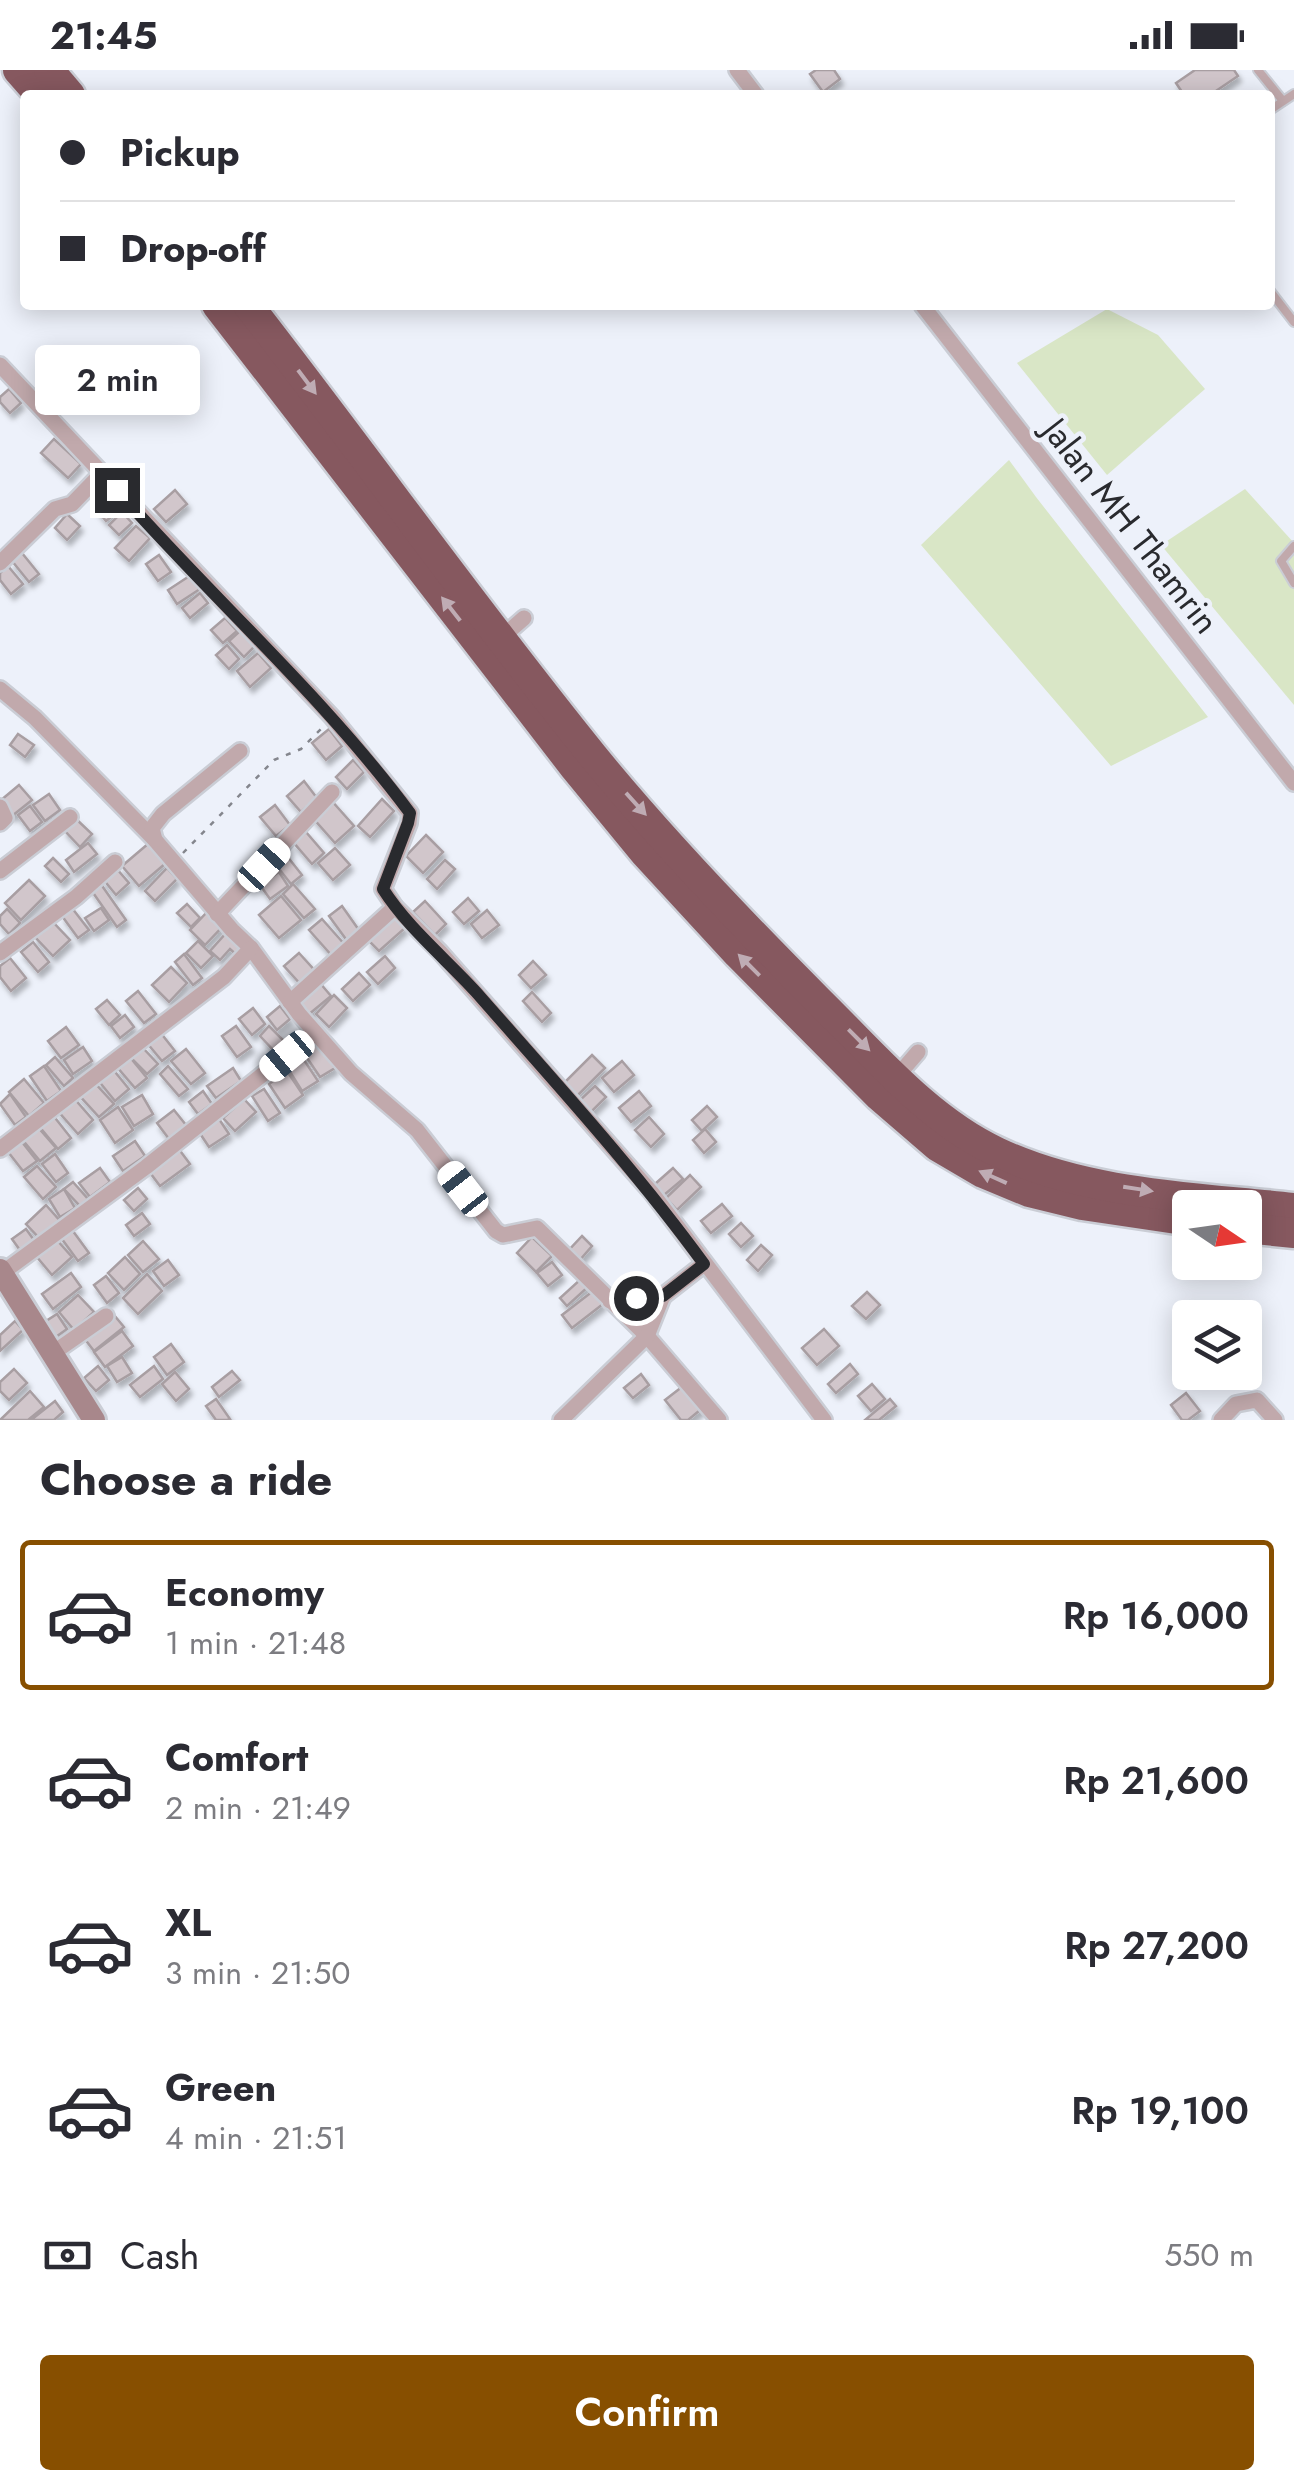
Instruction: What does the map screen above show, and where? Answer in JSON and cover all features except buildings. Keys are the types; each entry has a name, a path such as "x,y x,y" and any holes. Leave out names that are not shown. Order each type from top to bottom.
{"highway":[{"path":"30,76 59,90"},
{"path":"222,310 504,636"},
{"path":"252,310 504,636 644,852 738,954 888,1087 938,1146 983,1173 1028,1192 1082,1206 1172,1218"},
{"path":"888,1087 995,1152 1036,1168 1154,1192 1294,1208"},
{"path":"1262,1230 1294,1233"}],"street":[{"path":"737,70 752,90"},
{"name":"Jalan MH Thamrin","path":"926,310 1294,783"},
{"path":"0,364 332,717 410,813 403,842 383,889 394,907 440,952 652,1193 824,1420"},
{"path":"0,563 54,509 72,504 102,473"},
{"path":"0,689 35,718 155,840 251,948 290,1002 351,1073 417,1130 496,1231 503,1235 537,1228 647,1336 719,1420"},
{"path":"155,840 152,828 157,820 240,752"},
{"path":"218,914 332,792"},
{"path":"0,807 5,818 0,823"},
{"path":"0,870 70,816"},
{"path":"0,952 115,862"},
{"path":"290,1002 394,907"},
{"path":"0,1148 224,977 251,948"},
{"path":"94,1420 1,1271 146,1167 315,1033"},
{"path":"888,1087 918,1052"},
{"path":"561,1420 647,1336 663,1296 704,1264"},
{"path":"610,1301 663,1296"},
{"path":"53,1353 106,1316"},
{"path":"1221,1420 1236,1404 1258,1400 1274,1420"}],"lane":[{"path":"1258,70 1274,90"},
{"path":"1275,91 1283,101"},
{"path":"1275,107 1294,94"},
{"path":"1275,297 1294,322"},
{"path":"1294,546 1281,561 1294,583"}],"path":[{"path":"174,863 274,760 302,749 332,717"}],"green space":[{"path":"1109,310 1158,335 1205,389 1107,475 1017,363"},
{"path":"1009,460 1208,717 1111,766 921,545"},
{"path":"1245,489 1294,543 1294,705 1161,545"}],"route":[{"path":"117,490 332,717 410,813 403,842 383,889 394,907 440,952 652,1193 704,1264 663,1296 636,1298"}]}
